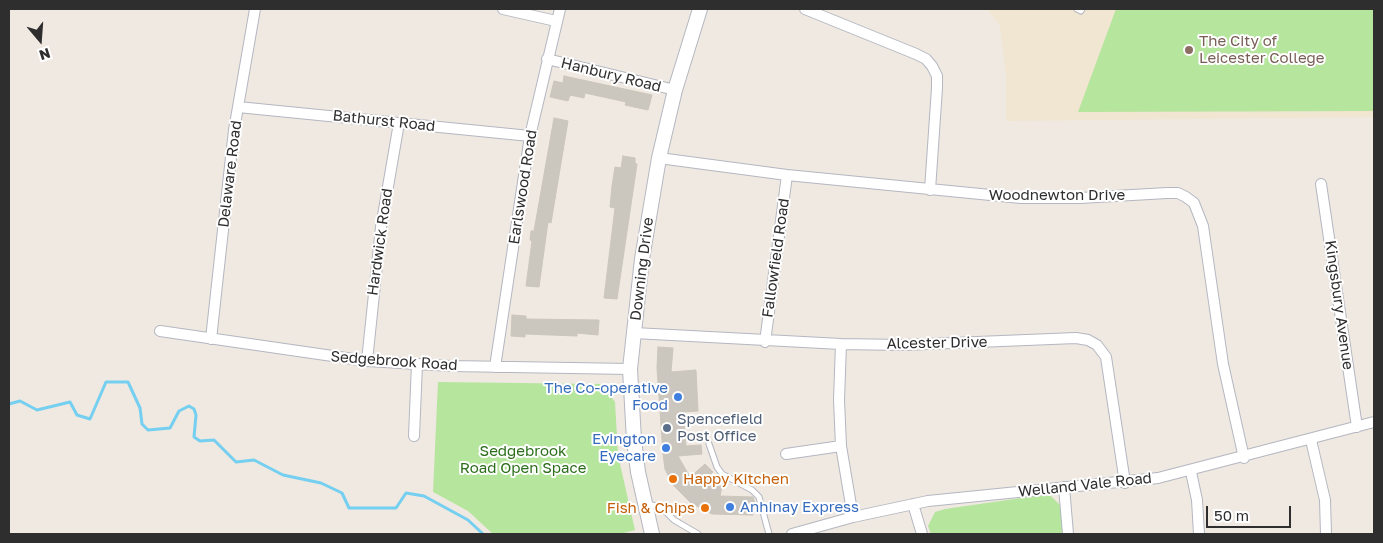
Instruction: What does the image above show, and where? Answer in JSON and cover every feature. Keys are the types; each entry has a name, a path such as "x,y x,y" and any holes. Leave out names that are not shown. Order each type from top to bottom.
{"street":[{"name":"Delaware Road","path":"211,340 238,107 255,9"},
{"path":"503,9 556,20"},
{"name":"Earlswood Road","path":"495,368 530,136 560,9"},
{"name":"Downing Drive","path":"652,534 644,503 634,440 630,369 642,259 659,158 675,90 700,9"},
{"path":"805,9 916,54 926,59 932,66 937,76 937,88 930,190"},
{"name":"Hanbury Road","path":"547,59 675,90"},
{"name":"Bathurst Road","path":"238,107 530,136"},
{"name":"Hardwick Road","path":"367,361 381,228 398,123"},
{"name":"Woodnewton Drive","path":"659,158 787,175 1020,198 1080,198 1178,193 1194,203 1203,226 1224,364 1244,458"},
{"name":"Fallowfield Road","path":"765,342 787,175"},
{"name":"Kingsbury Avenue","path":"1321,184 1357,427"},
{"name":"Sedgebrook Road","path":"160,331 211,340 367,361 495,368 630,369"},
{"name":"Alcester Drive","path":"634,332 765,342 841,344 921,344 1076,338 1088,340 1097,345 1106,357 1125,483"},
{"path":"841,344 839,400 841,446 853,517"},
{"path":"414,436 417,364"},
{"name":"Welland Vale Road","path":"792,534 853,517 913,504 1064,487 1125,483 1191,472 1374,422"},
{"path":"1311,440 1325,500 1326,534"},
{"path":"786,454 841,446"},
{"path":"1191,472 1197,500 1199,534"},
{"path":"1064,487 1068,534"},
{"path":"913,504 922,534"}],"lane":[{"path":"1077,9 1081,11 1082,9"},
{"path":"709,444 717,467 722,474 752,490 759,497 764,507 769,534"},
{"path":"644,503 661,507 674,520 698,534"}],"shaded area":[{"name":"The City of Leicester College","path":"987,9 1374,9 1374,117 1006,121 1006,74 1000,26"}],"green space":[{"name":"The City of Leicester College","path":"1116,9 1374,9 1374,111 1078,112"},
{"name":"Sedgebrook Road Open Space","path":"438,382 602,384 615,402 618,455 635,530 620,534 493,534 468,511 433,492"},
{"path":"1042,495 1051,496 1061,506 1064,534 931,534 928,526 935,512 945,509"}],"building":[{"path":"564,76 652,95 648,110 625,105 626,102 585,93 584,98 570,95 568,101 550,97 554,81 563,83"},
{"path":"554,118 568,121 551,223 548,222 539,287 526,286 532,241 530,240 531,231 534,231"},
{"path":"623,156 635,158 635,163 637,164 617,299 604,298 615,208 610,207 612,186 615,167 621,168"},
{"path":"512,315 526,316 526,319 599,320 598,335 577,333 577,336 525,334 525,337 511,336"},
{"path":"658,347 673,348 671,372 696,370 698,411 683,412 686,446 701,445 702,454 678,456 690,477 705,464 713,472 707,477 722,486 720,496 753,497 758,512 753,512 753,515 712,514 691,503 673,485 665,469 663,454 657,368"}],"waterway":[{"path":"9,404 20,401 37,410 70,402 77,415 90,419 106,382 128,382 140,408 142,424 148,430 170,428 179,411 189,406 194,409 196,415 194,437 200,441 214,440 236,462 254,460 283,475 321,483 342,493 349,508 396,508 406,493 424,496 468,520 483,534"}],"place":[{"name":"The City of Leicester College","path":"1189,50"},
{"name":"The Co-operative Food","path":"678,397"},
{"name":"Spencefield Post Office","path":"667,428"},
{"name":"Evington Eyecare","path":"666,448"},
{"name":"Happy Kitchen","path":"673,479"},
{"name":"Anhinay Express","path":"730,507"},
{"name":"Fish & Chips","path":"705,508"}]}
